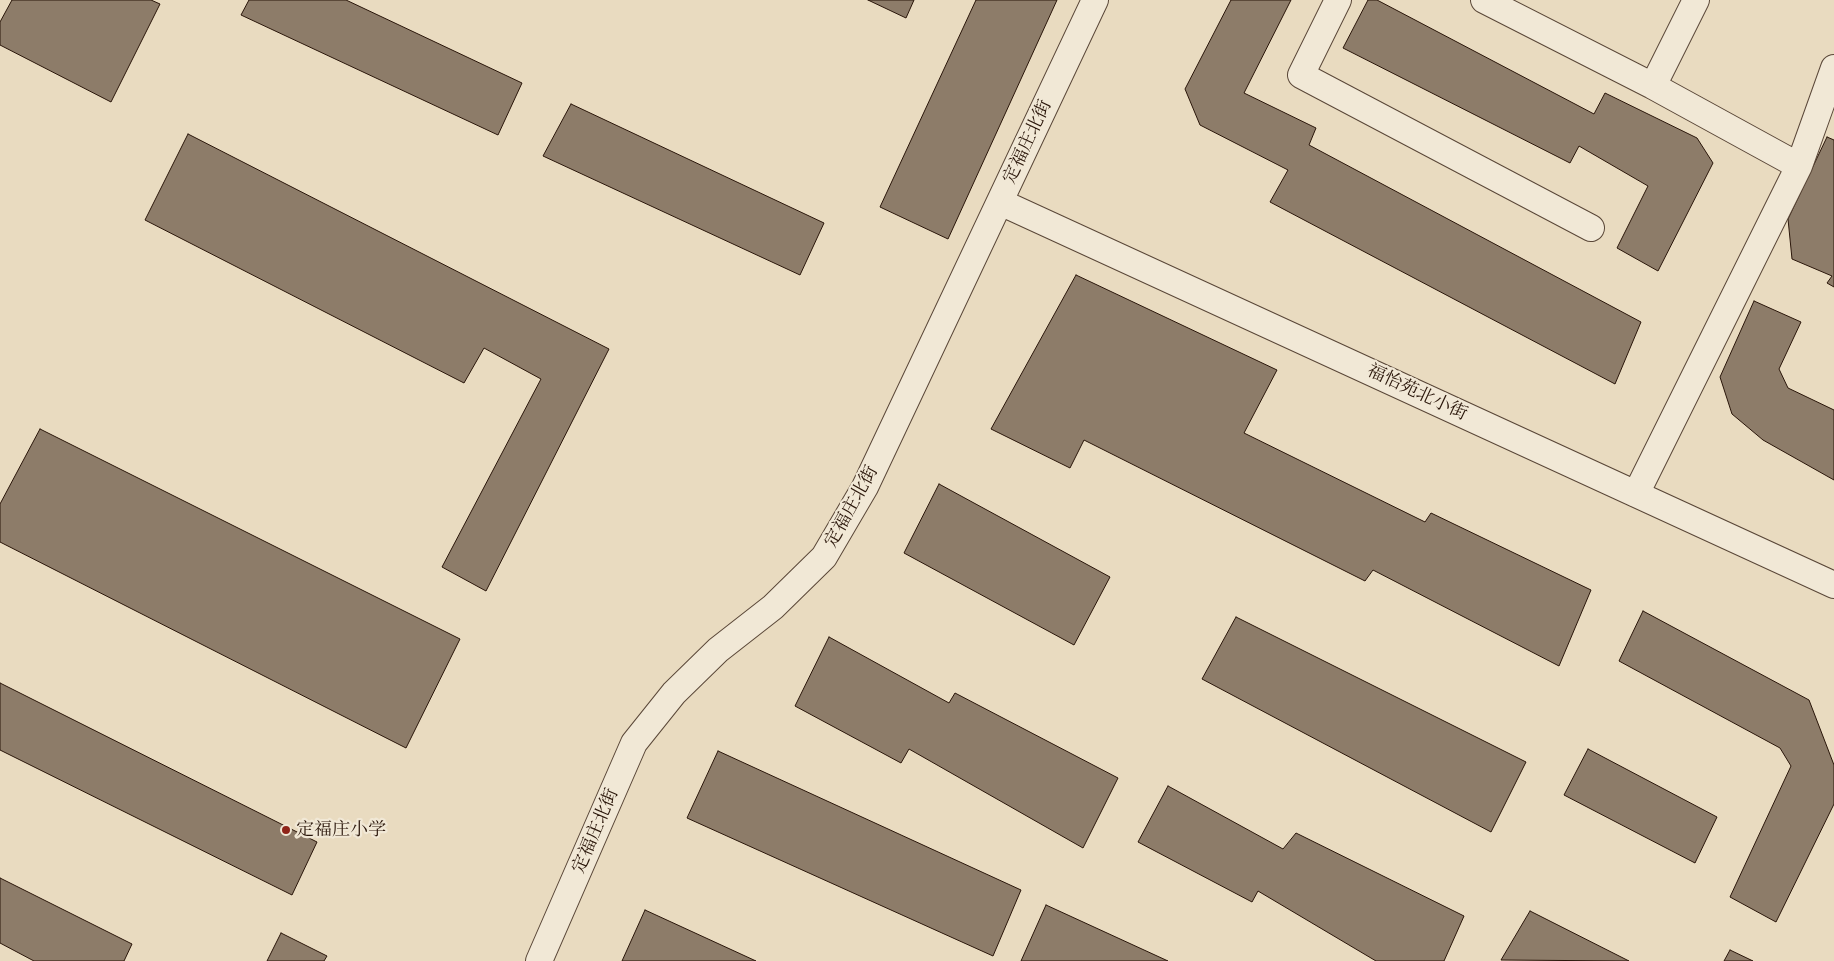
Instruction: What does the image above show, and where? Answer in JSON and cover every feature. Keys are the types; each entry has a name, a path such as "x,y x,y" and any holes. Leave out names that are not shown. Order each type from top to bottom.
{"street":[{"name":"定福庄北街","path":"539,961 634,743 674,694 718,650 773,607 824,557 865,487 1095,0"},
{"path":"1338,0 1301,75 1591,228"},
{"path":"1484,0 1653,86 1799,166"},
{"path":"1653,86 1696,0"},
{"path":"1636,494 1827,110 1834,68"},
{"name":"福怡苑北小街","path":"1000,202 1834,585"}],"building":[{"path":"12,0 151,0 160,4 111,102 0,45 0,22"},
{"path":"249,0 346,0 522,83 498,135 241,15"},
{"path":"868,0 914,0 906,18"},
{"path":"976,0 1057,0 948,239 880,207"},
{"path":"1231,0 1291,0 1244,93 1316,128 1309,145 1641,322 1615,384 1270,202 1288,170 1200,125 1185,89"},
{"path":"1368,0 1377,0 1594,114 1605,93 1697,138 1713,163 1658,271 1617,248 1648,186 1579,146 1570,163 1343,48"},
{"path":"571,104 824,223 800,275 543,156"},
{"path":"188,134 609,349 486,591 442,567 541,379 484,348 464,383 145,220"},
{"path":"1827,137 1834,140 1834,287 1827,283 1832,276 1792,259 1788,219"},
{"path":"1076,275 1277,370 1244,433 1425,522 1431,513 1591,590 1559,666 1373,570 1365,581 1084,440 1070,468 991,429"},
{"path":"1754,301 1801,322 1779,369 1788,388 1834,410 1834,480 1763,440 1732,414 1720,377"},
{"path":"40,429 460,639 406,748 0,542 0,504"},
{"path":"939,484 1110,577 1074,645 904,553"},
{"path":"1643,611 1809,700 1834,765 1834,804 1776,922 1730,897 1791,766 1780,748 1619,661"},
{"path":"1236,617 1526,762 1491,832 1202,679"},
{"path":"829,637 949,703 955,693 1118,778 1083,848 909,749 901,763 795,706"},
{"path":"0,683 317,842 292,895 0,750"},
{"path":"1588,749 1717,817 1695,863 1564,795"},
{"path":"718,751 1021,890 993,956 687,818"},
{"path":"1168,786 1283,849 1296,833 1464,916 1444,961 1376,961 1258,891 1252,902 1138,842"},
{"path":"0,878 132,944 124,961 34,961 0,943"},
{"path":"1046,905 1168,961 1021,961"},
{"path":"645,910 756,961 622,961"},
{"path":"1530,911 1629,961 1501,960"},
{"path":"281,933 327,956 324,961 267,961"},
{"path":"1730,950 1753,961 1724,961"}],"place":[{"name":"定福庄小学","path":"286,830"}]}
